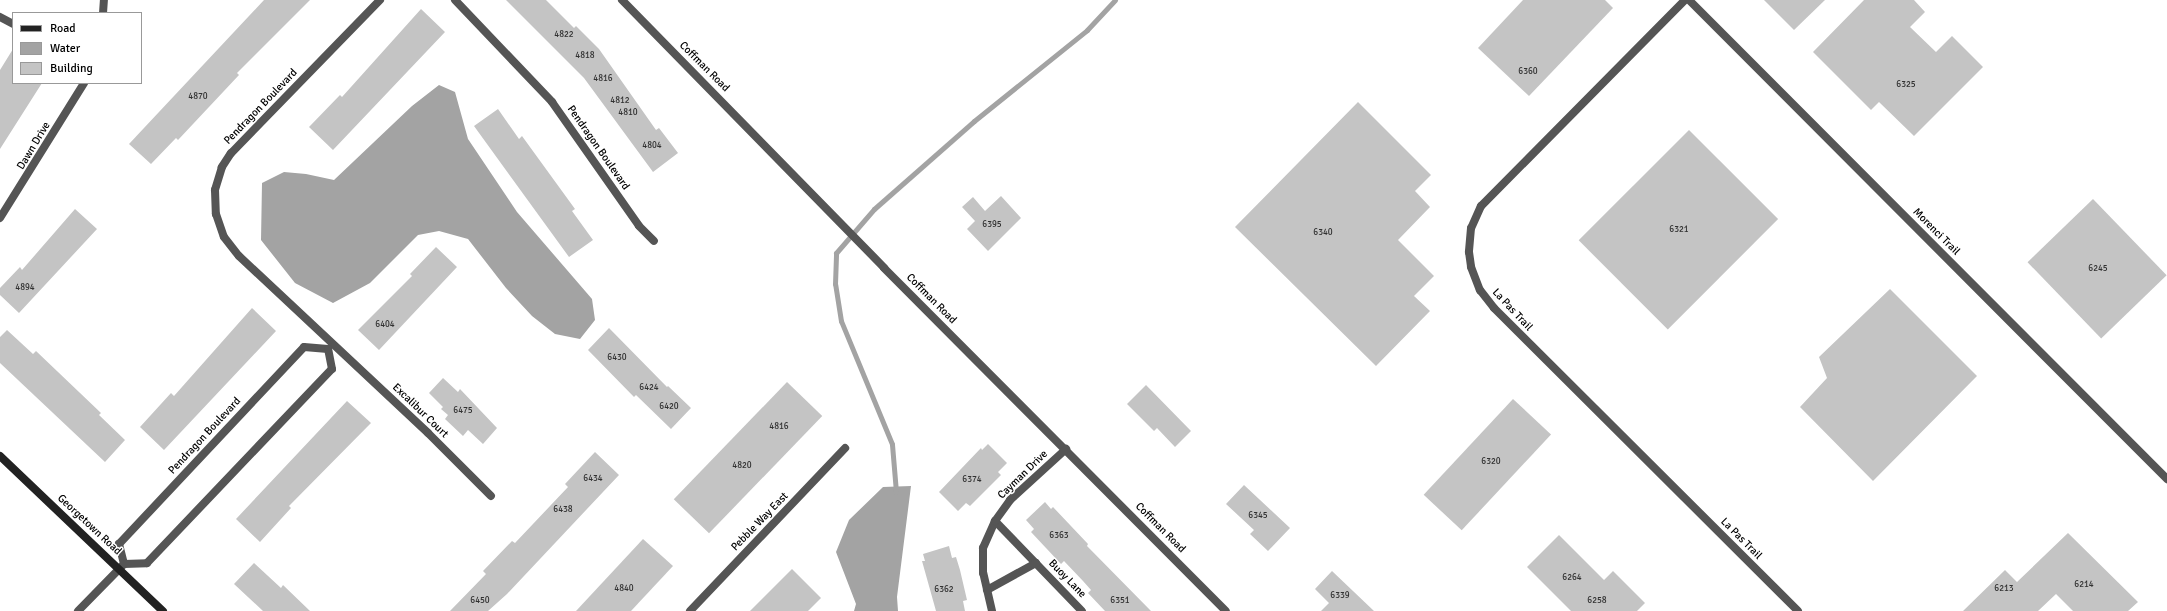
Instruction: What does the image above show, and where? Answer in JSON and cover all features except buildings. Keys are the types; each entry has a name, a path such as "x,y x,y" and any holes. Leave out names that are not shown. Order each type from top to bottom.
{"main road":[{"name":"Georgetown Road","path":"0,456 122,566 163,611"}],"street":[{"path":"103,12 104,0"},
{"name":"Pendragon Boulevard","path":"330,347 228,244 216,214 215,190 222,167 231,154 380,0"},
{"name":"Pendragon Boulevard","path":"455,0 552,102 638,226 654,241"},
{"name":"Coffman Road","path":"622,0 884,268 1226,611"},
{"name":"La Pas Trail","path":"1685,0 1481,206 1473,221 1470,236 1471,267 1480,290 1494,308 1798,611"},
{"name":"Morenci Trail","path":"1689,0 2167,480"},
{"path":"0,17 12,23"},
{"name":"Dawn Drive","path":"0,217 83,84"},
{"name":"Pendragon Boulevard","path":"122,566 119,544 304,347 330,347"},
{"path":"78,611 122,566 147,563 316,386 332,369 330,347"},
{"name":"Excalibur Court","path":"330,347 428,433 491,496"},
{"name":"Pebble Way East","path":"690,611 845,448"},
{"name":"Cayman Drive","path":"992,611 983,573 983,548 995,521 1010,500 1066,449"},
{"name":"Buoy Lane","path":"995,521 1082,611"},
{"name":"Buoy Lane","path":"987,590 1036,563"}],"water":[{"path":"439,85 455,92 468,139 517,212 592,299 595,320 580,339 555,334 532,316 506,288 468,239 439,231 418,235 370,283 333,303 295,283 261,240 262,183 284,172 306,174 334,180 412,106"},
{"path":"911,486 897,597 898,611 854,611 856,604 836,552 849,520 883,487"}],"waterway":[{"path":"896,492 892,444 841,321 835,284 836,253 874,209 974,121 1087,30 1115,0"}]}
